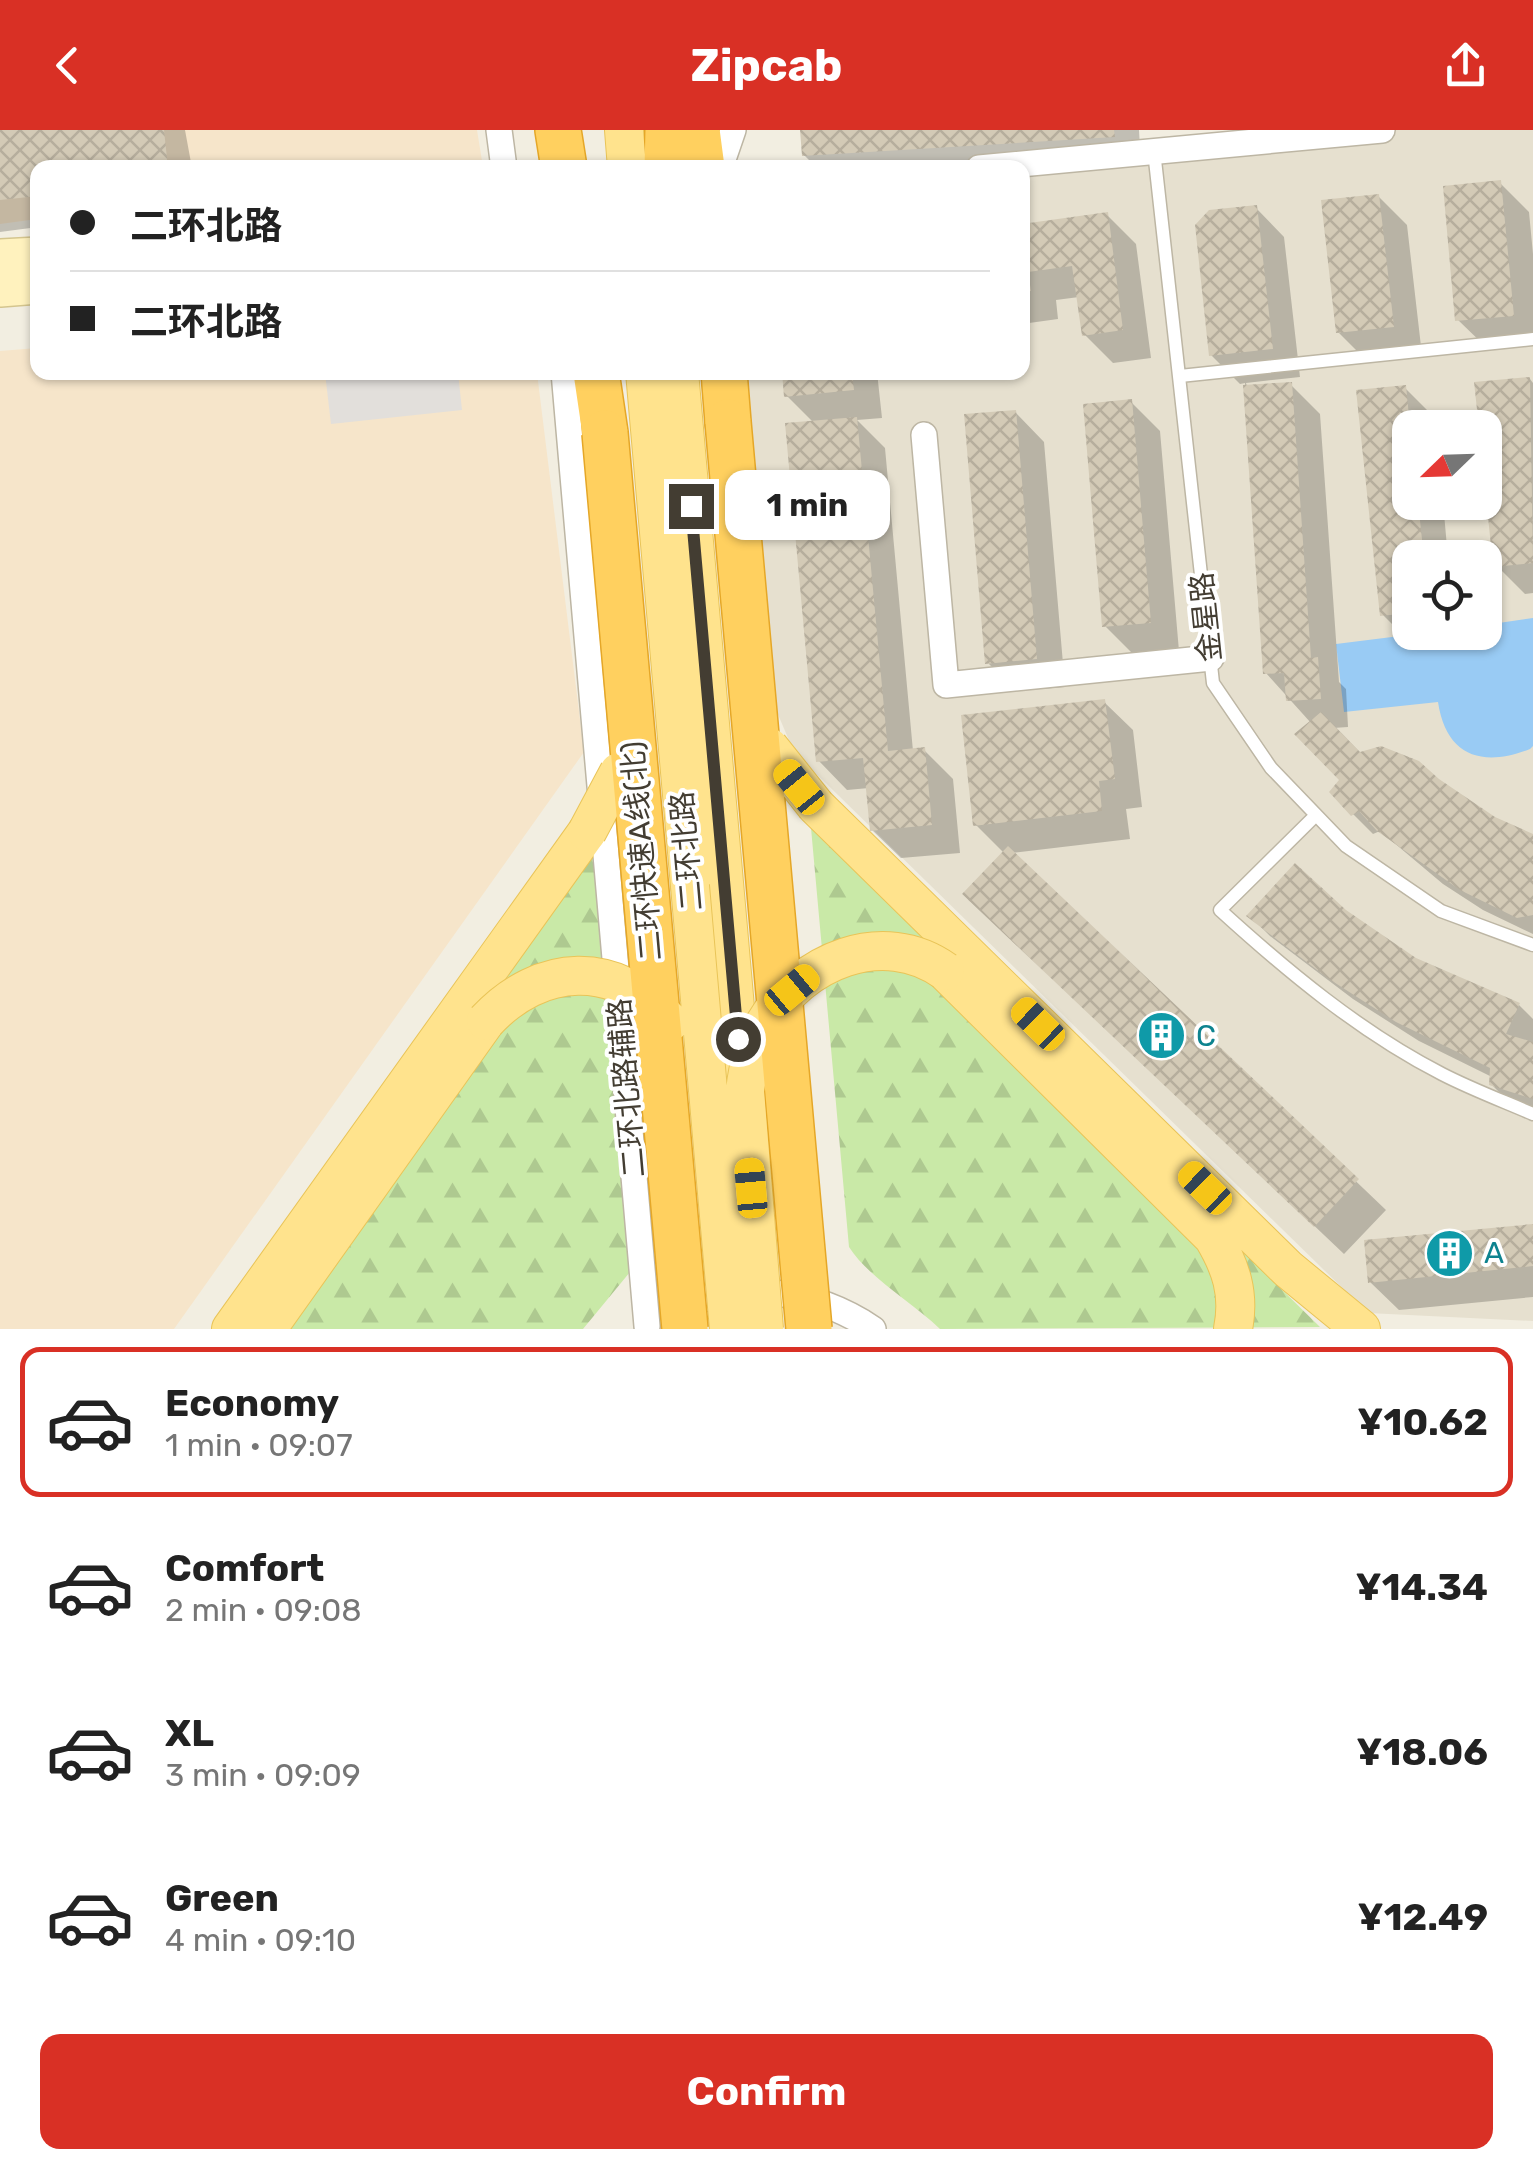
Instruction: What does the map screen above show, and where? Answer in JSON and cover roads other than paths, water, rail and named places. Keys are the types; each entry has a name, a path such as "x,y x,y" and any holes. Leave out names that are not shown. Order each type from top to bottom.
{"highway":[{"path":"665,160 668,130"},
{"path":"700,130 703,160"},
{"name":"二环快速A线(北)","path":"599,380 658,1328"},
{"path":"725,380 814,1316"}],"main road":[{"path":"624,130 626,160"},
{"path":"658,130 663,160"},
{"path":"717,130 719,160"},
{"name":"二环北路","path":"646,380 680,574"},
{"name":"二环北路","path":"679,380 680,574 707,884 728,1118 764,1329"},
{"path":"680,574 769,747 816,806 1288,1269 1361,1329"},
{"path":"231,1329 586,832 618,772 680,574"},
{"path":"268,1329 486,1021 502,1004 537,982 576,976 614,983 648,1002 678,1032 728,1118 744,1090 756,1044 778,1006 808,976 843,958 880,950 915,954 945,971 1212,1237 1224,1254 1236,1291 1232,1329"},
{"name":"二环北路","path":"728,1118 730,1329"}],"street":[{"path":"499,130 503,160"},
{"path":"723,160 733,130"},
{"path":"1030,160 1153,141 1382,130"},
{"path":"0,257 30,255"},
{"path":"0,289 30,287"},
{"name":"二环北路辅路","path":"565,380 658,1328"},
{"path":"738,380 814,1316"},
{"path":"924,435 946,684 1211,658"},
{"path":"658,1328 680,1308 738,1293 769,1292 814,1316 856,1318 873,1329"}],"lane":[{"name":"金星路","path":"1153,141 1214,682 1271,768 1346,846 1441,912 1533,946"},
{"path":"1180,376 1533,339"},
{"path":"1316,814 1220,910 1270,956 1366,1029 1441,1074 1533,1114"}],"water":[{"path":"1533,618 1530,749 1496,757 1469,753 1449,735 1438,702 1344,712 1336,644 1392,637 1392,650 1502,650 1502,623"}],"place":[{"name":"C","path":"1161,1036"},
{"name":"A","path":"1449,1253"}]}
